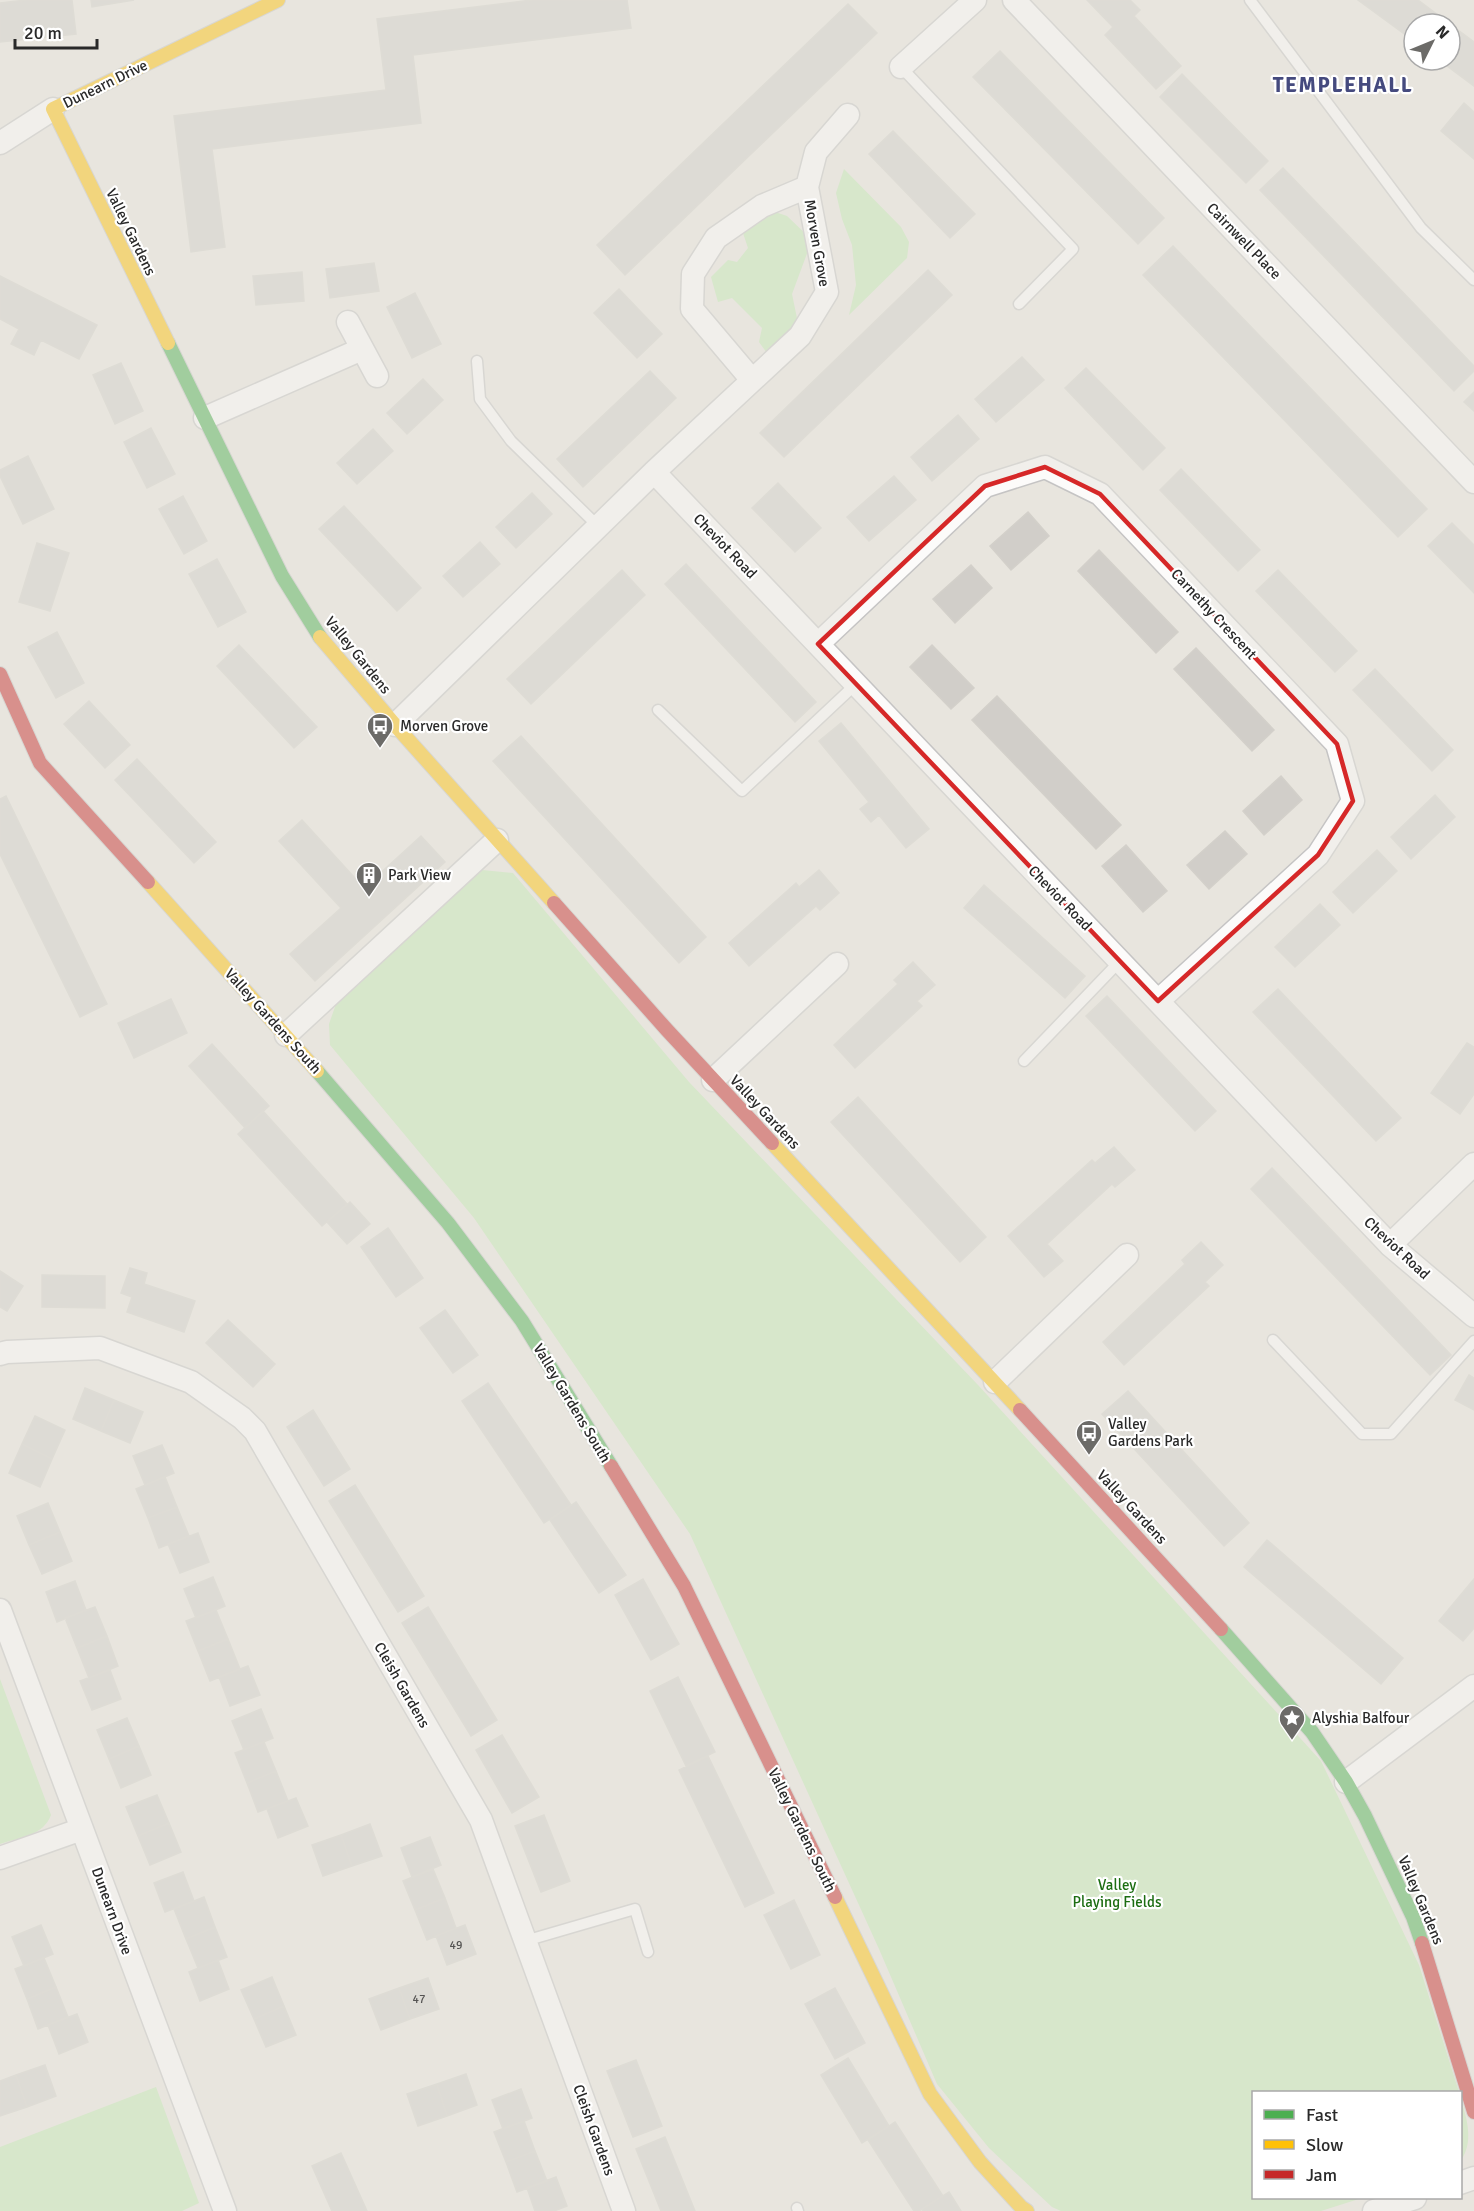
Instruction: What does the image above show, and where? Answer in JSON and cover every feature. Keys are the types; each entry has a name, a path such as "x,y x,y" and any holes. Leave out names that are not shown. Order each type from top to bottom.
{"street":[{"name":"Dunearn Drive","path":"0,142 53,109 278,0"},
{"path":"902,68 975,0"},
{"name":"Cairnwell Place","path":"1014,0 1474,482"},
{"name":"Valley Gardens","path":"53,109 282,576 317,633 394,725 713,1080 995,1382 1312,1732 1346,1782 1382,1849 1417,1927 1474,2112"},
{"name":"Morven Grove","path":"394,725 654,472 800,336 826,292 807,187 816,152 848,115"},
{"name":"Morven Grove","path":"752,380 692,309 693,274 716,238 762,206 807,187"},
{"path":"348,322 377,376"},
{"path":"205,418 362,349"},
{"name":"Carnethy Crescent","path":"818,644 985,486 1045,466 1100,494 1338,744 1353,801 1318,855 1158,1001"},
{"name":"Cheviot Road","path":"654,472 1390,1245 1474,1316"},
{"name":"Valley Gardens South","path":"0,674 40,763 286,1035 448,1222 522,1320 684,1586 930,2094 980,2162 1027,2211"},
{"path":"286,1035 497,840"},
{"path":"713,1080 837,964"},
{"path":"1390,1245 1474,1164"},
{"path":"995,1382 1127,1255"},
{"name":"Cleish Gardens","path":"0,1354 100,1348 191,1382 242,1418 255,1431 481,1820 624,2211"},
{"name":"Dunearn Drive","path":"0,1610 225,2211"},
{"path":"1346,1782 1474,1686"},
{"path":"0,1858 82,1829"},
{"path":"1374,2211 1412,2199"}],"lane":[{"path":"1250,0 1421,228 1474,280"},
{"path":"902,68 1073,249 1019,304"},
{"path":"477,361 480,399 511,441 598,526"},
{"path":"658,710 742,791 856,684"},
{"path":"1024,1061 1120,961"},
{"path":"1273,1340 1362,1434 1391,1434 1474,1341"},
{"path":"525,1941 635,1909 648,1952"}],"highlighted area":[{"path":"1045,467 1100,494 1337,744 1353,801 1318,855 1158,1001 818,644 985,486"}],"green space":[{"path":"844,169 901,227 909,242 907,258 849,315 856,285 852,245 842,219 836,193"},
{"path":"766,209 787,216 812,240 792,294 799,328 767,353 759,342 762,328 732,298 718,302 711,277 728,260 737,262 748,248 742,230"},
{"name":"Valley Playing Fields","path":"482,870 513,873 689,1082 978,1385 1321,1761 1419,1965 1459,2091 1252,2091 1252,2199 1359,2199 1321,2211 1061,2211 1052,2207 989,2148 937,2084 879,1949 690,1534 474,1218 330,1045 329,1024 336,1004"},
{"path":"0,1679 51,1815 37,1832 0,1844"},
{"path":"156,2087 199,2203 182,2211 0,2211 0,2147"},
{"path":"1462,2104 1468,2129 1465,2153 1462,2158"}],"building":[{"path":"26,0 72,0 76,34 0,42 0,3"},
{"path":"91,0 134,0 92,7"},
{"path":"532,0 627,0 631,28 413,55 421,123 212,149 225,247 191,252 174,116 386,90 377,19"},
{"path":"1087,0 1130,0 1140,10 1134,16 1181,66 1156,89 1105,35 1113,27"},
{"path":"1358,0 1418,0 1434,12 1402,12 1402,32"},
{"path":"848,4 877,33 625,275 597,245"},
{"path":"1462,33 1474,42 1474,86 1455,72 1462,72"},
{"path":"1000,51 1164,218 1138,244 973,77"},
{"path":"1182,74 1268,161 1246,183 1160,97"},
{"path":"1464,103 1474,112 1474,159 1441,131"},
{"path":"893,131 975,214 950,238 869,154"},
{"path":"1283,168 1474,366 1474,371 1454,391 1260,190"},
{"path":"1173,246 1427,509 1398,537 1143,275"},
{"path":"374,263 379,291 330,298 326,269"},
{"path":"928,270 952,295 784,457 760,433"},
{"path":"302,272 304,301 256,305 253,276"},
{"path":"0,276 97,325 79,359 41,340 34,355 11,344 19,329 0,319"},
{"path":"619,289 662,334 637,358 594,313"},
{"path":"415,293 441,344 412,358 387,307"},
{"path":"1022,357 1044,380 996,422 975,399"},
{"path":"121,363 143,411 115,424 93,375"},
{"path":"1086,368 1165,448 1143,470 1065,388"},
{"path":"650,371 676,398 583,487 557,459"},
{"path":"423,379 443,400 407,434 387,413"},
{"path":"1474,392 1474,411 1464,402"},
{"path":"958,415 979,439 932,481 911,457"},
{"path":"151,428 175,474 147,488 124,442"},
{"path":"373,429 393,451 357,484 337,463"},
{"path":"28,456 54,509 23,524 0,476 0,470"},
{"path":"1181,469 1260,550 1238,571 1160,490"},
{"path":"894,476 916,500 869,541 847,517"},
{"path":"778,483 821,528 795,552 752,508"},
{"path":"532,493 552,514 516,548 496,527"},
{"path":"183,496 207,541 184,554 159,509"},
{"path":"344,506 421,588 397,611 319,529"},
{"path":"1028,512 1049,536 1011,570 990,546"},
{"path":"1452,523 1474,545 1474,593 1428,546"},
{"path":"480,542 500,564 463,597 443,576"},
{"path":"37,543 69,553 50,611 19,602"},
{"path":"1099,550 1178,632 1156,653 1078,571"},
{"path":"217,559 246,612 218,627 189,574"},
{"path":"686,564 816,702 795,722 665,584"},
{"path":"971,565 992,588 955,623 933,599"},
{"path":"622,570 645,595 531,704 507,679"},
{"path":"1278,570 1357,651 1335,672 1256,591"},
{"path":"57,632 84,683 56,698 28,647"},
{"path":"239,645 317,727 294,748 217,666"},
{"path":"932,645 974,688 951,709 910,667"},
{"path":"1196,648 1274,730 1252,751 1174,669"},
{"path":"1375,669 1453,750 1432,771 1353,690"},
{"path":"997,696 1121,825 1096,849 972,720"},
{"path":"89,701 130,745 105,768 64,724"},
{"path":"841,723 929,829 906,848 879,815 871,822 860,809 869,802 819,741"},
{"path":"521,736 706,937 679,963 493,761"},
{"path":"137,759 216,842 194,863 115,780"},
{"path":"1281,776 1302,800 1264,835 1243,811"},
{"path":"1435,795 1455,817 1411,859 1391,837"},
{"path":"6,796 107,1004 80,1017 0,854 0,799"},
{"name":"Park View","path":"302,820 364,888 421,836 445,862 315,981 290,954 341,908 279,841"},
{"path":"1225,831 1247,854 1209,889 1187,865"},
{"path":"1126,845 1167,891 1143,912 1102,866"},
{"path":"1377,850 1397,871 1353,913 1333,892"},
{"path":"819,870 839,893 820,910 816,906 749,966 729,943 796,883 799,887"},
{"path":"984,885 1085,976 1065,998 964,908"},
{"path":"1320,904 1340,925 1295,967 1275,947"},
{"path":"913,962 935,985 917,1001 922,1006 855,1068 834,1045 898,984 894,980"},
{"path":"1278,989 1401,1118 1376,1141 1253,1012"},
{"path":"1107,996 1216,1111 1195,1131 1086,1016"},
{"path":"171,999 187,1033 134,1058 118,1023"},
{"path":"1467,1043 1474,1047 1474,1094 1460,1114 1431,1093"},
{"path":"212,1044 269,1106 245,1128 189,1066"},
{"path":"858,1097 986,1237 960,1262 831,1122"},
{"path":"263,1111 347,1204 322,1226 238,1134"},
{"path":"1114,1147 1135,1170 1115,1187 1112,1184 1047,1244 1063,1261 1044,1277 1008,1236 1092,1160 1095,1163"},
{"path":"1272,1168 1451,1355 1430,1375 1251,1189"},
{"path":"350,1202 370,1224 347,1244 327,1222"},
{"path":"388,1228 423,1278 396,1297 361,1247"},
{"path":"1201,1242 1223,1265 1205,1282 1209,1286 1124,1365 1103,1342 1185,1264 1182,1260"},
{"path":"130,1268 147,1273 144,1284 195,1301 184,1332 127,1312 132,1297 121,1293"},
{"path":"0,1271 23,1286 7,1311 0,1307"},
{"path":"42,1275 105,1276 105,1308 42,1307"},
{"path":"445,1310 478,1355 453,1373 420,1328"},
{"path":"228,1320 275,1364 253,1387 206,1343"},
{"path":"1469,1375 1474,1378 1474,1410 1455,1400"},
{"path":"488,1383 571,1505 544,1523 462,1401"},
{"path":"85,1388 114,1400 101,1431 73,1419"},
{"path":"1128,1391 1249,1523 1224,1546 1102,1414"},
{"path":"114,1400 143,1412 130,1443 101,1431"},
{"path":"313,1410 350,1469 324,1486 287,1427"},
{"path":"35,1416 65,1430 52,1459 22,1444"},
{"path":"22,1444 52,1459 40,1487 9,1473"},
{"path":"162,1445 174,1473 145,1485 133,1456"},
{"path":"165,1477 177,1507 148,1518 136,1489"},
{"path":"355,1485 424,1596 398,1612 329,1501"},
{"path":"576,1502 626,1575 599,1593 550,1520"},
{"path":"48,1503 60,1532 29,1545 17,1516"},
{"path":"177,1507 189,1536 159,1548 148,1518"},
{"path":"60,1532 72,1561 42,1574 29,1545"},
{"path":"198,1533 209,1562 180,1573 168,1544"},
{"path":"1267,1540 1403,1658 1381,1684 1244,1567"},
{"path":"213,1577 225,1606 196,1618 184,1589"},
{"path":"643,1579 679,1644 651,1660 615,1595"},
{"path":"1474,1579 1474,1628 1463,1641 1439,1621"},
{"path":"75,1581 86,1610 57,1622 46,1592"},
{"path":"95,1607 107,1636 77,1648 65,1618"},
{"path":"428,1607 497,1720 471,1736 402,1623"},
{"path":"216,1610 228,1639 198,1651 186,1621"},
{"path":"107,1636 118,1666 89,1678 77,1648"},
{"path":"228,1639 240,1669 210,1681 198,1651"},
{"path":"248,1666 260,1695 230,1706 219,1677"},
{"path":"110,1670 121,1699 92,1710 80,1681"},
{"path":"678,1677 715,1752 686,1766 650,1691"},
{"path":"261,1709 273,1738 244,1750 232,1721"},
{"path":"127,1718 139,1746 109,1759 97,1730"},
{"path":"502,1735 539,1797 512,1813 476,1750"},
{"path":"264,1742 276,1771 247,1783 235,1753"},
{"path":"139,1746 151,1775 121,1788 109,1759"},
{"path":"708,1756 774,1893 745,1907 679,1770"},
{"path":"276,1771 288,1801 258,1812 247,1783"},
{"path":"157,1795 169,1823 138,1836 126,1807"},
{"path":"296,1798 308,1826 278,1838 267,1809"},
{"path":"544,1815 570,1881 541,1892 515,1826"},
{"path":"169,1823 181,1852 150,1865 138,1836"},
{"path":"370,1824 382,1856 352,1866 341,1835"},
{"path":"341,1835 352,1866 323,1876 312,1845"},
{"path":"430,1837 441,1865 412,1877 401,1848"},
{"path":"433,1869 445,1898 415,1910 403,1881"},
{"path":"183,1872 194,1901 165,1912 154,1883"},
{"path":"204,1897 215,1927 186,1939 174,1909"},
{"path":"445,1898 456,1928 427,1940 415,1910"},
{"path":"794,1900 820,1955 791,1969 764,1915"},
{"path":"41,1925 53,1954 24,1966 12,1937"},
{"path":"465,1925 476,1954 447,1965 436,1936"},
{"path":"215,1927 227,1957 198,1968 186,1939"},
{"path":"44,1958 56,1987 27,1999 15,1969"},
{"path":"218,1960 229,1989 200,2001 189,1972"},
{"path":"272,1977 284,2006 254,2019 241,1990"},
{"path":"428,1978 439,2009 410,2019 399,1988"},
{"path":"56,1987 68,2017 38,2029 27,1999"},
{"path":"399,1988 410,2019 381,2030 369,1999"},
{"path":"835,1988 865,2043 835,2059 805,2004"},
{"path":"284,2006 296,2035 266,2047 254,2019"},
{"path":"77,2014 88,2042 59,2054 48,2025"},
{"path":"848,2058 889,2126 862,2143 821,2075"},
{"path":"636,2060 662,2126 633,2137 607,2071"},
{"path":"45,2065 56,2096 27,2107 16,2075"},
{"path":"466,2074 477,2105 447,2116 437,2084"},
{"path":"16,2075 27,2107 0,2116 0,2081"},
{"path":"437,2084 447,2116 418,2126 407,2094"},
{"path":"521,2089 532,2118 503,2129 492,2100"},
{"path":"524,2121 535,2151 506,2162 494,2132"},
{"path":"895,2122 943,2196 919,2211 914,2211 868,2140"},
{"path":"665,2137 695,2211 661,2211 636,2149"},
{"path":"535,2151 547,2181 517,2192 506,2162"},
{"path":"341,2153 367,2211 332,2211 312,2166"},
{"path":"556,2177 567,2206 554,2211 535,2211 527,2188"},
{"path":"949,2192 961,2211 923,2211 922,2209"}],"traffic: fast":[{"path":"168,343 282,576 320,637"},
{"path":"317,1071 448,1223 522,1321 611,1466"},
{"path":"1221,1629 1312,1732 1346,1782 1365,1816 1413,1917 1422,1943"}],"traffic: slow":[{"path":"168,343 53,109 278,0"},
{"path":"320,637 395,725 554,903"},
{"path":"148,882 317,1071"},
{"path":"772,1143 1020,1410"},
{"path":"835,1897 930,2094 980,2162 1027,2211"}],"traffic: jam":[{"path":"0,674 40,763 148,882"},
{"path":"554,903 772,1143"},
{"path":"1020,1410 1221,1629"},
{"path":"611,1466 684,1586 835,1897"},
{"path":"1422,1943 1474,2112"}],"place":[{"name":"Morven Grove","path":"380,749"},
{"name":"Park View","path":"369,898"},
{"name":"Valley Gardens Park","path":"1089,1456"},
{"name":"Alyshia Balfour","path":"1292,1741"}],"district":[{"name":"TEMPLEHALL","path":"1343,85"}]}
